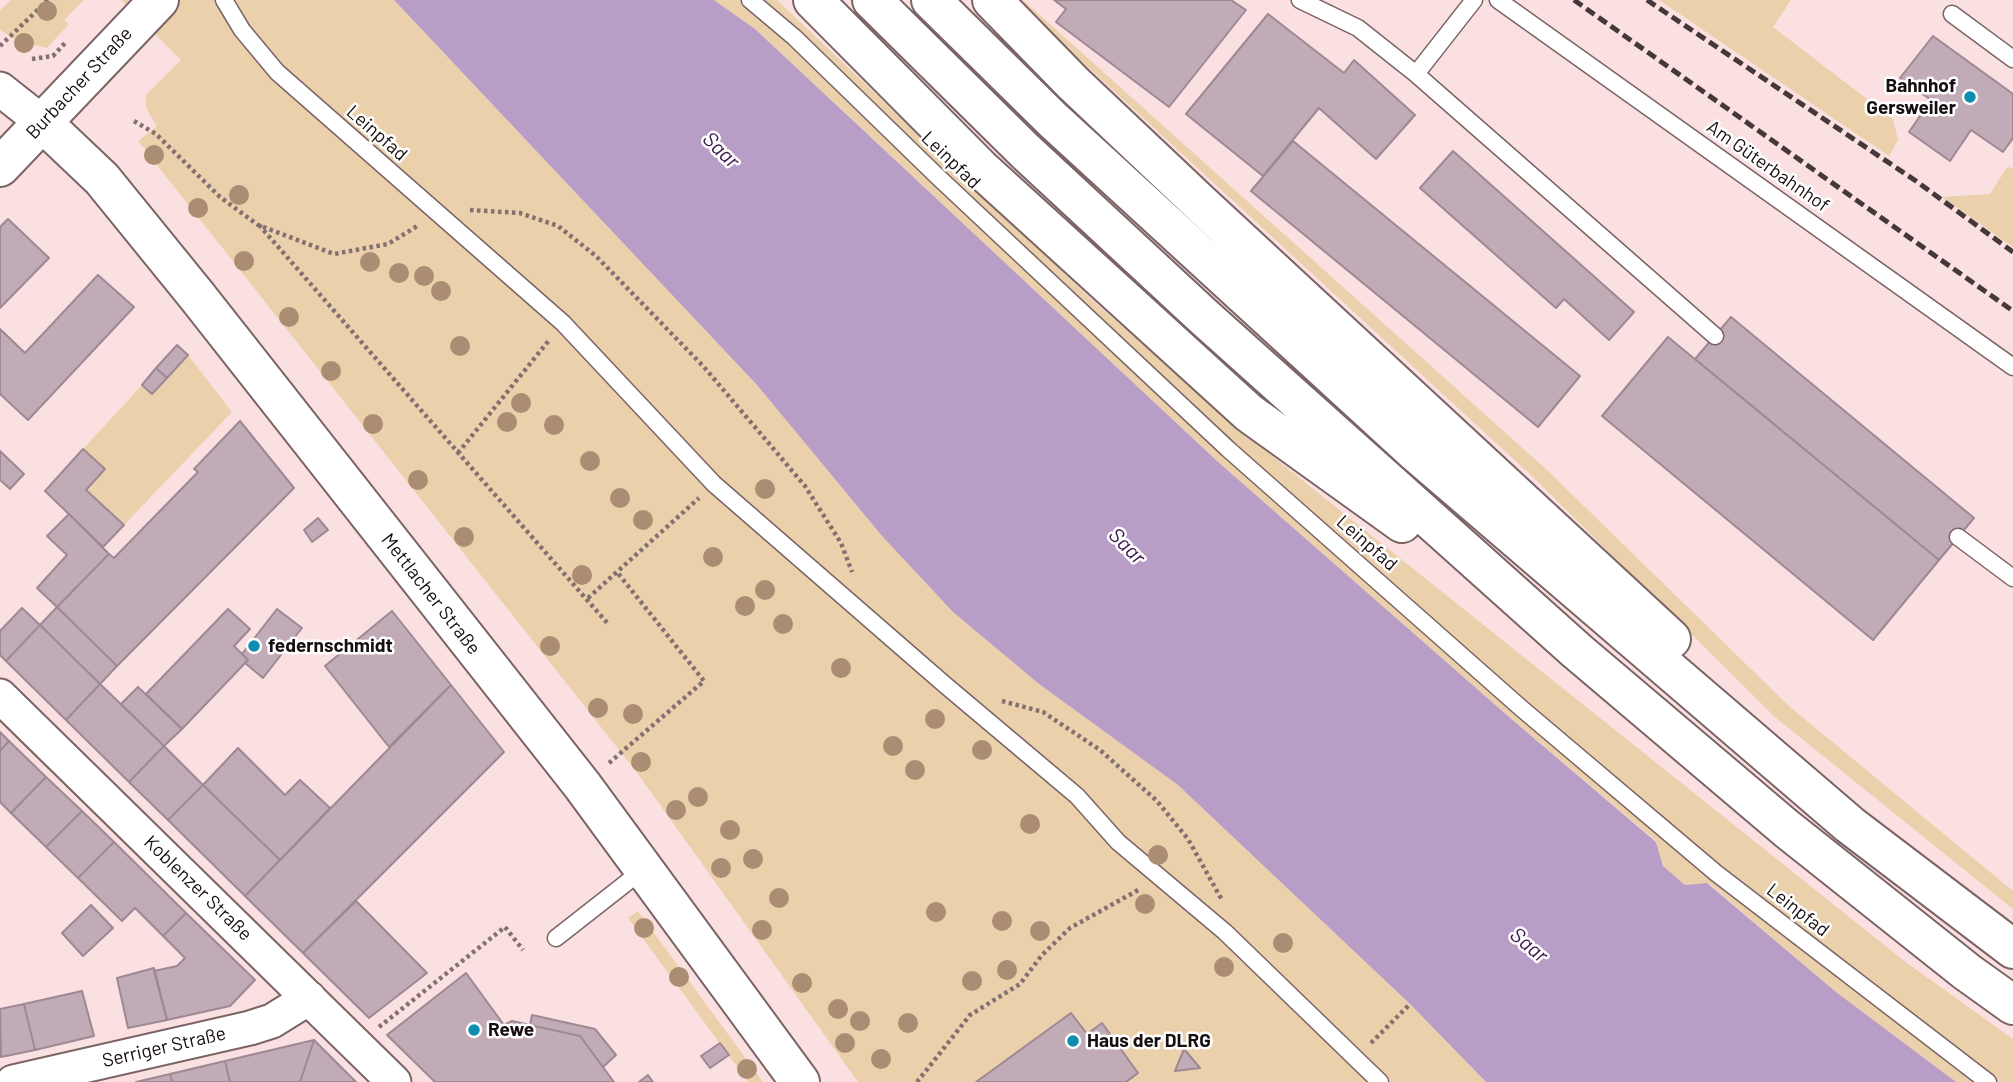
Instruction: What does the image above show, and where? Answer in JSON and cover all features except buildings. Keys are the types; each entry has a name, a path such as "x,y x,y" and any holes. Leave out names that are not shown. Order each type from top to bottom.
{"main road":[{"name":"Burbacher Straße","path":"0,167 159,0"},
{"path":"813,0 991,177 1249,413 1577,651"},
{"path":"872,0 1026,151 1204,317 1577,651 1797,837 1967,972 2013,1004"},
{"path":"931,0 1053,120 1413,450 1850,825 2013,949"},
{"path":"992,0 1073,83 1199,202 1724,687 1793,776"},
{"name":"Mettlacher Straße","path":"43,123 102,179 197,296 582,785 800,1082"}],"street":[{"path":"0,89 43,123"},
{"name":"Koblenzer Straße","path":"0,696 394,1082"},
{"name":"Serriger Straße","path":"18,1082 250,1028 272,1021 309,998"}],"lane":[{"name":"Leinpfad","path":"224,0 242,30 277,72 563,323 714,484 1077,796 1118,842 1225,932 1380,1082"},
{"name":"Leinpfad","path":"750,0 794,37 937,176 1228,449 1521,708 1716,873 1988,1082"},
{"path":"1300,0 1358,28 1416,74 1715,336"},
{"path":"1416,74 1474,0"},
{"name":"Am Güterbahnhof","path":"1498,0 2013,367"},
{"path":"1952,14 2013,59"},
{"path":"1958,537 2013,578"},
{"path":"556,938 644,869"}],"path":[{"path":"0,46 48,0"},
{"path":"32,59 53,56 71,38"},
{"path":"134,121 156,134 220,197 258,225 609,625"},
{"path":"258,225 334,254 388,244 438,214 462,211 520,213 558,226 596,256 704,367 805,486 841,543 856,583 862,613"},
{"path":"458,453 530,364"},
{"path":"588,598 687,509"},
{"path":"617,572 704,681 626,749"},
{"path":"944,684 1043,712 1100,750 1157,801 1188,839 1222,895 1225,932"},
{"path":"917,1082 970,1015 1020,984 1042,954 1070,928 1130,892 1164,881"},
{"path":"357,1045 505,927 523,950"},
{"path":"1356,1058 1410,1004"}],"shaded area":[{"path":"11,0 84,0 64,20 69,24 47,48 17,41 0,30 0,10"},
{"path":"121,0 394,0 757,385 882,536 953,612 1039,684 1178,785 1410,1004 1486,1082 858,1082 638,774 138,141 157,126 146,108 146,95 181,60"},
{"path":"714,0 777,0 1090,298 1237,428 1903,960 2013,1039 2013,1082 1956,1082 1836,992 1708,883 1685,885 1663,866 1656,841 1509,717 1217,461 755,29"},
{"path":"1015,0 1023,0 1547,470 1790,707 2013,891 2013,909 1776,718 1534,478"},
{"path":"1659,0 1791,0 1773,27 1893,119 1898,140 1889,156"},
{"path":"2007,167 2013,168 2013,247 1942,197 1990,194"},
{"path":"188,355 232,412 124,525 86,490 105,469 83,449 142,385 152,394"},
{"path":"638,911 763,1082 748,1082 628,918"}],"water":[{"name":"Saar","path":"394,0 714,0 755,29 1217,461 1656,842 1663,866 1685,885 1707,883 1836,992 1956,1082 1486,1082 1410,1004 1178,785 1039,684 953,612 882,536 757,385"}],"railway":[{"path":"1574,0 2013,311"},
{"path":"1647,0 1916,181 2013,252"}],"place":[{"name":"Bahnhof Gersweiler","path":"1970,97"},
{"name":"federnschmidt","path":"254,646"},
{"name":"Rewe","path":"474,1030"},
{"name":"Haus der DLRG","path":"1073,1041"}]}
